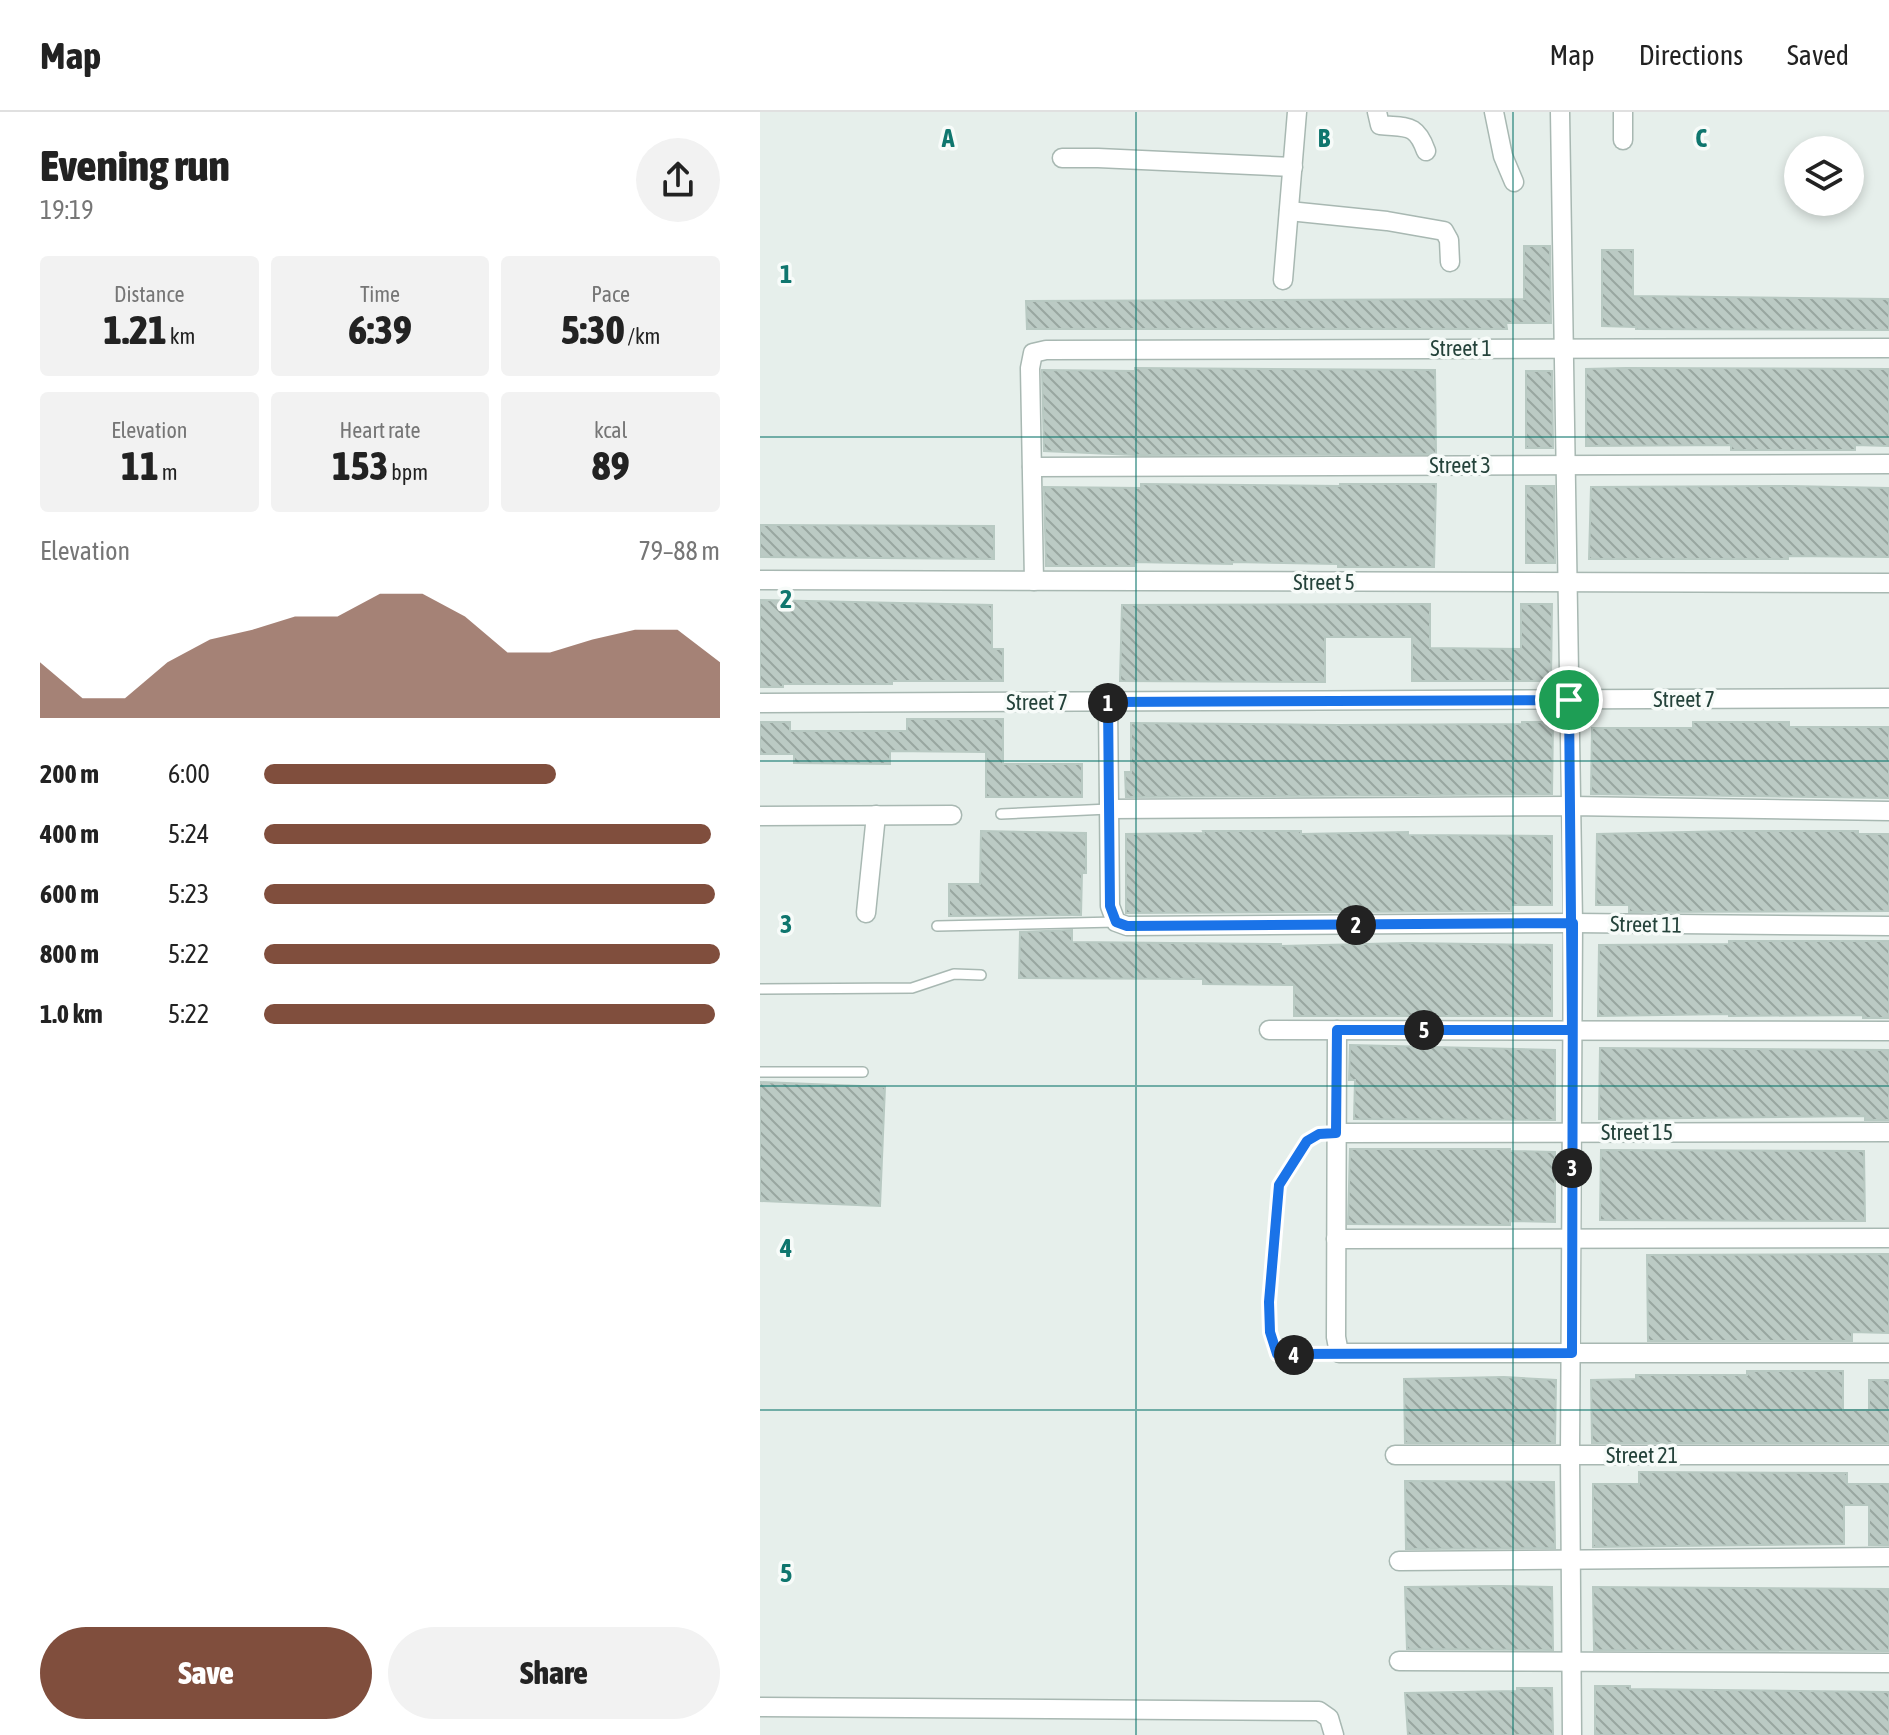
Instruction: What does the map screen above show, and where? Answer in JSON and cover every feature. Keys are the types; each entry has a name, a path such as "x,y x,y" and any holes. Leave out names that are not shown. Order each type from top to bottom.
{"street":[{"path":"1283,280 1297,112"},
{"path":"1377,112 1380,125 1415,130 1420,134 1426,151"},
{"path":"1494,112 1503,156 1514,182"},
{"path":"1560,112 1573,923 1572,1735"},
{"path":"1623,112 1623,140"},
{"path":"1062,158 1293,167"},
{"path":"1289,211 1387,221 1444,231 1449,240 1450,262"},
{"name":"Street 1","path":"1032,467 1030,368 1033,353 1061,349 1889,348"},
{"name":"Street 3","path":"1032,467 1889,464"},
{"path":"1032,467 1034,581"},
{"name":"Street 5","path":"760,580 1889,583"},
{"name":"Street 7","path":"760,703 1889,698"},
{"path":"1108,702 1110,906 1116,922"},
{"path":"1109,809 1571,806 1889,811"},
{"path":"866,913 876,815"},
{"path":"760,816 952,815"},
{"name":"Street 11","path":"1116,922 1127,926 1573,923 1889,926"},
{"path":"1269,1030 1889,1031"},
{"path":"1337,1030 1336,1337 1339,1353 1889,1353"},
{"name":"Street 15","path":"1336,1133 1889,1132"},
{"path":"1336,1239 1889,1238"},
{"name":"Street 21","path":"1395,1455 1889,1455"},
{"path":"1399,1561 1889,1557"},
{"path":"1399,1661 1889,1663"},
{"path":"760,1707 1319,1711 1329,1718 1334,1735"}],"lane":[{"path":"1001,814 1109,809"},
{"path":"937,926 1116,922"},
{"path":"760,989 912,988 954,974 981,975"},
{"path":"760,1072 863,1072"},
{"path":"1336,1133 1319,1134 1307,1141 1279,1185 1269,1302 1270,1332 1277,1354 1339,1353"}],"building":[{"path":"1524,246 1550,246 1551,323 1506,323 1507,329 1027,329 1026,301 1524,299"},
{"path":"1602,250 1633,250 1633,296 1889,299 1889,330 1636,329 1602,326"},
{"path":"1135,368 1435,370 1436,454 1136,455 1044,451 1042,370 1135,371"},
{"path":"1586,369 1889,369 1889,446 1855,445 1855,450 1731,450 1731,445 1586,446"},
{"path":"1526,371 1552,371 1553,448 1526,448"},
{"path":"1141,484 1436,484 1434,567 1232,562 1046,566 1044,487 1141,488"},
{"path":"1526,486 1554,486 1555,563 1526,563"},
{"path":"1591,487 1889,488 1889,557 1589,559"},
{"path":"760,525 994,526 994,559 760,557"},
{"path":"760,600 992,605 992,649 1003,649 1003,681 892,681 892,684 783,684 783,687 760,687"},
{"path":"1430,604 1430,648 1521,649 1521,604 1552,604 1551,681 1412,681 1412,637 1325,637 1325,682 1120,681 1122,605"},
{"path":"907,719 1003,719 1003,764 1082,764 1082,797 986,797 986,752 890,751 890,764 794,763 794,754 760,754 760,722 790,722 790,731 907,731"},
{"path":"1553,722 1552,794 1126,797 1125,772 1131,772 1131,723 1338,725"},
{"path":"1693,722 1789,722 1789,727 1889,727 1889,798 1591,794 1592,728 1693,728"},
{"path":"981,831 1086,833 1086,873 1082,873 1081,915 949,916 949,884 980,884"},
{"path":"1203,831 1552,836 1552,905 1511,905 1511,911 1126,913 1126,834"},
{"path":"1734,831 1889,834 1889,911 1629,912 1629,905 1596,905 1597,834"},
{"path":"1072,930 1072,942 1281,946 1407,943 1552,945 1552,1016 1294,1016 1294,985 1203,984 1203,979 1019,978 1020,932"},
{"path":"1729,941 1889,941 1889,1018 1729,1014 1598,1016 1599,945 1729,944"},
{"path":"1350,1045 1555,1050 1555,1120 1354,1119 1355,1080 1349,1080"},
{"path":"1600,1048 1889,1050 1889,1120 1865,1120 1865,1116 1599,1119"},
{"path":"760,1082 885,1087 880,1206 760,1201"},
{"path":"1350,1149 1555,1152 1555,1222 1510,1221 1510,1225 1348,1224"},
{"path":"1601,1150 1864,1151 1865,1221 1600,1220"},
{"path":"1889,1254 1889,1333 1852,1332 1852,1341 1648,1341 1647,1255"},
{"path":"1747,1371 1843,1371 1843,1410 1869,1410 1869,1380 1889,1380 1889,1443 1592,1443 1591,1380 1636,1379 1636,1375 1747,1375"},
{"path":"1504,1377 1556,1380 1555,1443 1405,1443 1404,1379"},
{"path":"1639,1472 1847,1473 1847,1484 1889,1484 1889,1545 1869,1545 1869,1505 1844,1505 1844,1544 1593,1547 1593,1484 1639,1484"},
{"path":"1405,1481 1554,1482 1555,1548 1406,1549"},
{"path":"1405,1587 1552,1587 1553,1650 1407,1649"},
{"path":"1593,1587 1889,1589 1889,1651 1594,1650"},
{"path":"1595,1686 1889,1692 1889,1735 1595,1735"},
{"path":"1517,1688 1552,1688 1553,1735 1408,1735 1405,1693 1517,1691"}],"route":[{"path":"1569,700 1108,702 1110,906 1116,922 1127,926 1573,923 1572,1353 1277,1354 1270,1332 1269,1302 1271,1249 1279,1185 1307,1141 1319,1134 1336,1133 1337,1030 1572,1030 1573,923 1569,700"}]}
